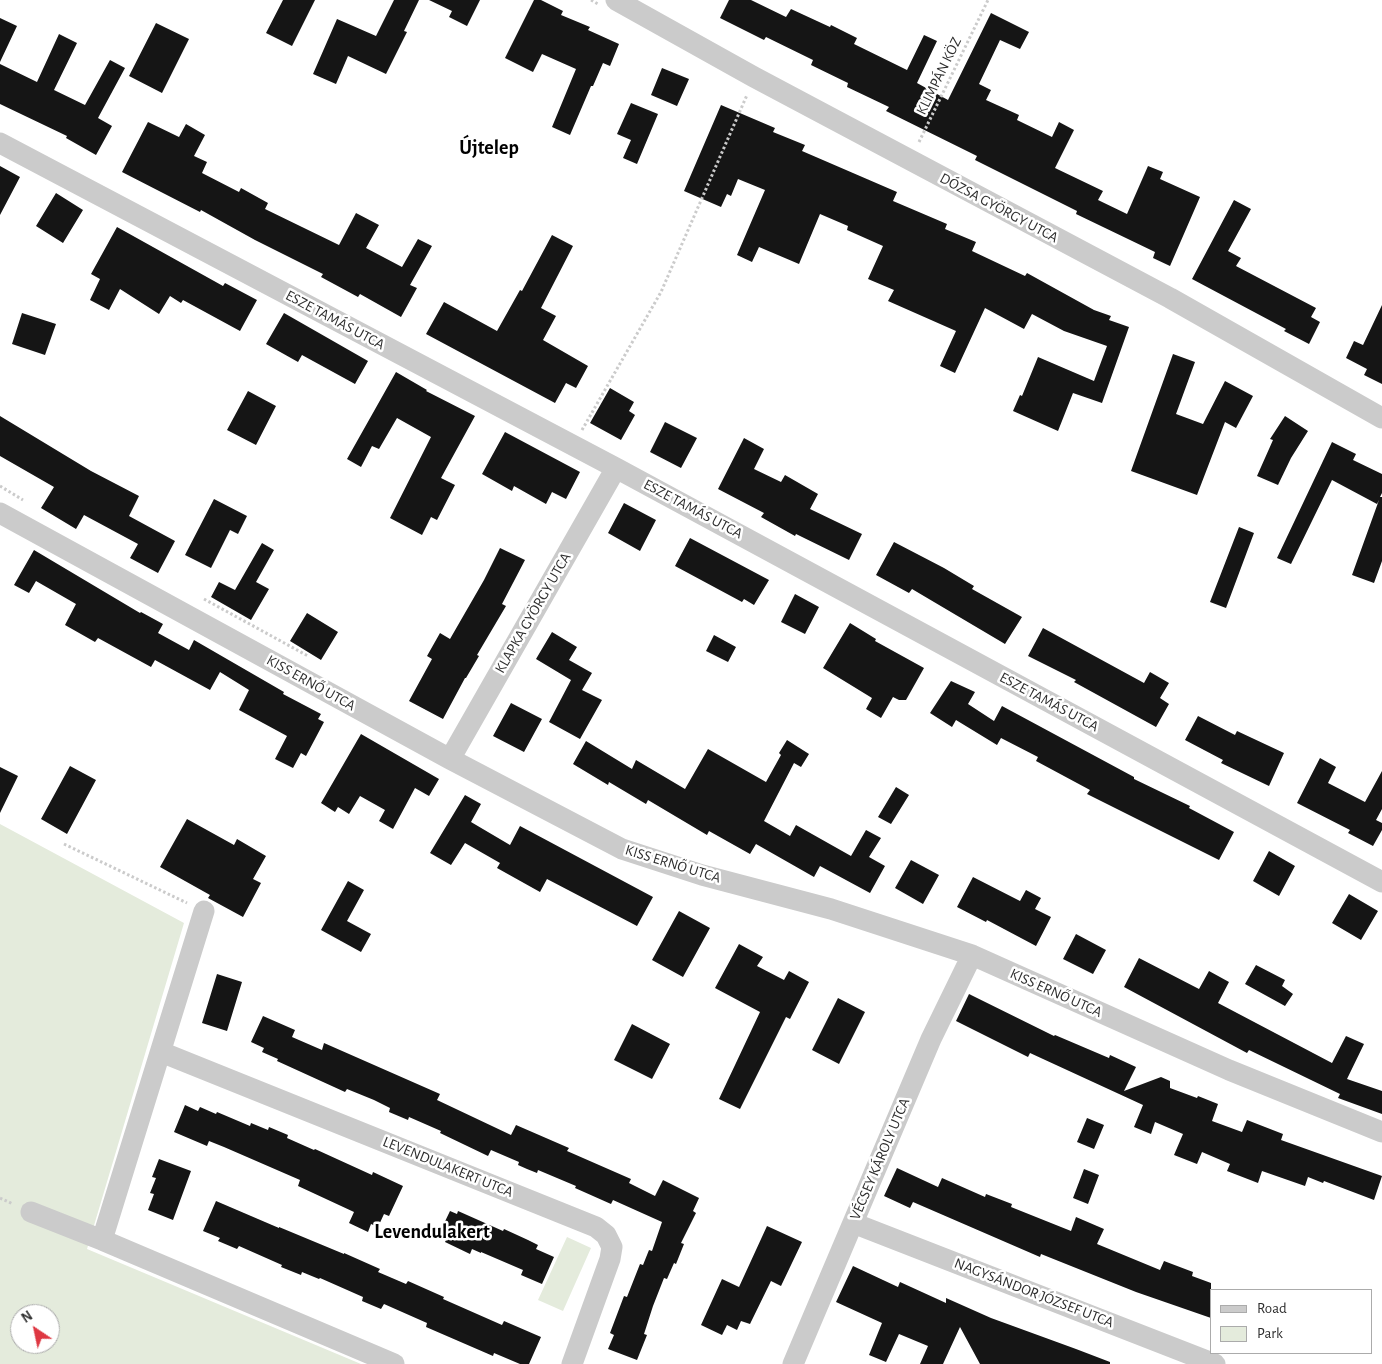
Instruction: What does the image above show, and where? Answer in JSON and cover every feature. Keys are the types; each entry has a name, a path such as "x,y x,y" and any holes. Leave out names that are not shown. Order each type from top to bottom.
{"street":[{"name":"DÓZSA GYÖRGY UTCA","path":"616,0 910,161 1170,298 1382,418"},
{"name":"ESZE TAMÁS UTCA","path":"0,143 616,468 1382,882"},
{"name":"KLAPKA GYÖRGY UTCA","path":"450,758 616,468"},
{"name":"KISS ERNŐ UTCA","path":"0,513 450,758 622,849 702,875 831,909 972,955 1229,1070 1382,1132"},
{"path":"102,1240 204,911"},
{"name":"VÉCSEY KÁROLY UTCA","path":"793,1364 931,1039 972,955"},
{"name":"LEVENDULAKERT UTCA","path":"160,1052 596,1227 606,1236 612,1247 610,1259 572,1364"},
{"path":"30,1212 102,1240 394,1364"},
{"name":"NAGYSÁNDOR JÓZSEF UTCA","path":"853,1223 1215,1364"}],"path":[{"name":"KLIMPÁN KÖZ","path":"910,161 988,0"},
{"path":"580,432 662,292 754,77"},
{"path":"0,486 24,501"},
{"path":"200,597 311,658"},
{"path":"64,844 204,911"}],"green space":[{"path":"0,824 184,923 87,1249 361,1364 0,1364"},
{"path":"567,1237 591,1248 563,1311 538,1300"}],"building":[{"path":"283,0 315,0 292,46 266,33"},
{"path":"394,0 419,0 404,31 407,32 386,74 348,56 336,84 313,74 337,19 376,36"},
{"path":"429,0 480,0 467,26 449,17 452,11"},
{"path":"534,0 541,0 563,11 561,15 590,27 588,30 619,44 610,66 603,63 570,135 552,127 576,69 542,54 533,72 505,58"},
{"path":"729,0 751,0 786,17 791,9 857,38 854,44 907,70 924,35 937,41 917,83 948,100 991,13 1029,32 1020,49 1000,40 979,84 991,90 986,100 1019,115 1017,120 1052,137 1059,122 1074,130 1055,168 1103,191 1098,200 1127,214 1148,166 1163,172 1160,179 1200,197 1170,266 1153,258 1155,252 1076,214 1077,211 975,160 977,156 886,111 889,107 847,87 848,83 811,65 813,60 766,37 764,40 720,18"},
{"path":"0,18 17,26 0,62"},
{"path":"156,23 189,39 162,93 129,76"},
{"path":"59,34 77,43 54,90 85,105 110,60 125,68 98,118 112,126 96,155 66,138 67,136 0,104 0,64 37,82"},
{"path":"662,68 689,79 677,106 651,95"},
{"path":"631,103 658,114 637,164 623,158 631,140 617,134"},
{"path":"721,105 775,128 773,132 805,145 802,151 897,192 893,201 947,224 945,229 976,242 972,251 1025,276 1027,273 1094,310 1111,316 1109,320 1129,327 1102,403 1073,393 1058,431 1013,411 1020,395 1022,396 1038,357 1094,381 1107,346 1064,331 1032,314 1024,329 985,308 955,373 940,366 956,331 888,301 894,290 868,279 883,246 847,230 848,226 820,214 799,264 759,247 752,262 737,255 765,190 738,179 731,196 727,194 721,207 684,191"},
{"path":"148,122 179,137 186,124 205,135 194,156 207,162 202,173 239,192 241,188 268,203 265,209 339,245 356,213 379,225 366,248 402,267 418,239 432,246 410,285 417,288 401,317 360,294 358,297 321,277 323,274 201,210 200,212 122,172"},
{"path":"0,166 20,177 0,215"},
{"path":"56,193 83,210 63,243 36,226"},
{"path":"1234,200 1251,209 1228,251 1241,258 1236,266 1316,308 1311,317 1320,322 1309,344 1284,331 1286,329 1192,279"},
{"path":"117,227 223,286 225,283 257,300 240,331 183,300 181,303 170,296 159,314 120,289 109,310 90,300 100,279 91,274"},
{"path":"552,235 573,246 541,308 556,316 543,340 588,366 576,388 566,383 555,403 426,334 444,302 497,331 520,290 522,291"},
{"path":"1382,305 1382,384 1364,375 1367,369 1346,358 1354,341 1363,345"},
{"path":"22,313 56,324 45,355 12,344"},
{"path":"284,313 368,361 355,384 302,355 298,362 266,344"},
{"path":"1173,354 1195,362 1176,414 1203,424 1225,381 1253,396 1236,428 1225,422 1197,495 1131,471"},
{"path":"396,372 426,391 475,416 441,478 455,485 437,520 431,517 422,535 390,518 431,437 397,418 379,449 372,446 361,467 347,459"},
{"path":"610,388 634,402 629,411 635,415 621,440 590,423"},
{"path":"248,391 276,406 256,445 227,430"},
{"path":"0,416 91,471 139,496 129,516 175,541 158,573 130,558 138,544 84,515 76,529 41,508 54,487 0,456"},
{"path":"1285,416 1308,431 1291,458 1278,485 1257,476 1273,440 1270,439"},
{"path":"665,422 697,438 681,468 650,452"},
{"path":"505,432 580,472 566,499 552,492 546,504 514,486 512,491 482,474"},
{"path":"744,438 764,449 754,469 781,482 785,475 818,494 810,509 862,534 849,560 796,534 795,536 761,517 764,513 718,489"},
{"path":"1332,442 1356,454 1353,460 1382,474 1382,493 1380,497 1382,497 1382,561 1374,583 1352,575 1379,500 1377,504 1332,480 1291,564 1277,558"},
{"path":"214,499 247,516 238,534 230,530 211,568 185,555"},
{"path":"624,503 656,520 640,551 608,533"},
{"path":"1239,527 1254,533 1226,608 1210,602"},
{"path":"690,538 769,580 754,605 744,599 742,602 675,566"},
{"path":"894,542 944,568 974,586 972,589 1022,617 1005,644 912,589 909,593 876,575"},
{"path":"262,543 274,550 256,582 269,589 251,620 211,597 219,582 235,590"},
{"path":"500,548 525,560 502,604 506,606 443,719 409,701 432,659 427,656 440,633 450,639"},
{"path":"34,550 140,613 163,624 158,633 189,650 194,640 284,692 283,694 321,714 318,719 324,722 306,756 301,753 293,768 275,759 287,736 239,710 249,690 220,672 210,690 155,660 151,667 98,638 95,642 65,625 76,604 36,581 29,593 14,585"},
{"path":"795,594 819,607 805,634 781,622"},
{"path":"307,613 338,632 321,660 290,641"},
{"path":"850,623 876,639 875,641 924,668 906,700 899,700 893,697 881,718 866,709 872,698 823,668"},
{"path":"1043,628 1144,683 1150,672 1169,683 1160,698 1169,704 1156,727 1074,682 1076,680 1028,656"},
{"path":"552,632 577,647 569,660 592,673 582,690 602,700 580,739 549,722 571,680 536,659"},
{"path":"714,635 736,647 728,662 706,651"},
{"path":"951,681 975,692 968,704 994,721 1002,706 1134,777 1134,779 1190,806 1189,808 1234,832 1219,860 1087,794 1090,790 1036,761 1038,757 1001,738 997,745 956,720 952,727 930,713"},
{"path":"511,703 542,719 524,752 493,736"},
{"path":"1198,716 1235,735 1237,731 1284,753 1269,786 1221,763 1223,760 1185,740"},
{"path":"361,734 439,779 429,796 415,788 393,829 379,821 385,810 360,796 349,814 338,807 335,812 321,803"},
{"path":"787,740 809,754 801,767 794,763 764,821 790,836 796,825 851,856 866,830 881,838 869,857 885,866 870,893 820,866 814,877 756,844 750,854 709,831 707,835 648,800 646,804 609,782 608,785 573,764 586,741 632,769 636,760 685,789 708,749 766,782"},
{"path":"1320,758 1336,767 1328,783 1365,802 1382,771 1382,809 1376,820 1382,823 1382,830 1373,846 1348,833 1350,830 1297,803"},
{"path":"70,766 96,780 67,834 41,819"},
{"path":"0,767 18,776 0,813"},
{"path":"896,787 909,795 891,824 878,817"},
{"path":"465,795 481,804 471,822 510,845 520,826 653,897 637,926 547,879 540,892 497,868 500,863 465,843 451,865 430,853"},
{"path":"187,819 234,845 237,839 266,856 253,879 261,883 243,917 208,898 210,895 160,867"},
{"path":"1269,851 1295,866 1279,896 1253,881"},
{"path":"911,860 939,875 923,904 895,888"},
{"path":"973,877 1020,901 1026,890 1041,898 1035,909 1051,917 1036,946 987,920 986,922 957,907"},
{"path":"348,881 364,890 347,921 371,934 361,952 321,930"},
{"path":"1349,894 1378,911 1361,940 1332,923"},
{"path":"679,911 710,928 683,977 652,960"},
{"path":"1076,934 1106,950 1093,974 1063,959"},
{"path":"739,944 763,957 757,966 784,980 789,971 809,982 790,1019 786,1017 740,1109 719,1099 760,1012 715,988"},
{"path":"1139,958 1199,989 1209,971 1229,982 1218,1003 1332,1063 1346,1036 1364,1044 1347,1079 1382,1091 1382,1114 1338,1098 1340,1094 1249,1050 1247,1053 1124,987"},
{"path":"1256,965 1285,980 1282,986 1293,994 1285,1006 1245,984"},
{"path":"217,974 242,982 227,1031 202,1023"},
{"path":"969,994 1054,1036 1109,1058 1110,1055 1136,1067 1124,1091 1161,1077 1170,1081 1170,1088 1218,1104 1212,1121 1242,1132 1247,1120 1283,1134 1281,1140 1382,1176 1374,1200 1308,1177 1305,1186 1262,1171 1258,1183 1227,1171 1230,1164 1202,1152 1197,1164 1174,1155 1183,1134 1155,1122 1151,1134 1134,1127 1143,1105 1030,1053 1028,1057 956,1021"},
{"path":"838,998 865,1012 839,1064 812,1050"},
{"path":"263,1016 295,1030 292,1037 322,1050 324,1043 440,1094 437,1100 511,1135 516,1125 569,1148 567,1151 631,1179 629,1183 655,1196 663,1180 699,1198 693,1211 696,1213 681,1243 684,1244 676,1264 674,1263 667,1279 664,1278 653,1306 644,1334 647,1335 637,1360 608,1349 614,1335 610,1333 624,1296 627,1297 640,1264 643,1265 649,1250 652,1251 662,1222 613,1200 611,1204 575,1188 576,1186 538,1170 537,1173 527,1169 518,1165 519,1162 491,1150 488,1156 440,1133 441,1131 409,1117 408,1120 389,1112 390,1108 374,1100 347,1089 345,1092 277,1061 278,1059 262,1052 264,1048 251,1042"},
{"path":"632,1024 670,1044 652,1079 614,1060"},
{"path":"185,1105 198,1111 200,1107 216,1114 217,1112 250,1126 251,1123 268,1130 269,1127 288,1135 287,1138 314,1150 372,1175 373,1172 403,1186 389,1216 384,1214 378,1227 371,1224 368,1232 349,1223 354,1212 298,1186 300,1180 209,1141 207,1146 174,1132"},
{"path":"1087,1118 1104,1125 1094,1149 1077,1142"},
{"path":"159,1159 191,1171 173,1220 148,1210 154,1194 150,1193 156,1178 152,1177"},
{"path":"897,1168 938,1187 942,1178 985,1197 986,1194 1012,1204 1011,1207 1071,1231 1076,1217 1104,1229 1097,1244 1160,1270 1164,1261 1193,1272 1192,1276 1211,1283 1210,1318 1136,1292 1041,1254 1040,1257 913,1202 910,1208 884,1196"},
{"path":"1084,1169 1099,1175 1088,1204 1073,1198"},
{"path":"216,1201 344,1253 380,1269 378,1272 406,1284 408,1281 502,1325 504,1321 541,1337 529,1364 520,1364 494,1353 493,1356 426,1327 427,1323 384,1304 381,1309 362,1301 363,1297 320,1278 302,1272 301,1275 239,1246 237,1249 218,1241 220,1238 203,1231"},
{"path":"450,1211 457,1214 458,1211 503,1231 504,1229 538,1245 536,1249 554,1257 542,1284 521,1275 523,1270 472,1249 470,1254 445,1242 447,1238 439,1234"},
{"path":"767,1226 802,1242 781,1286 771,1281 750,1324 741,1321 737,1330 727,1325 722,1335 701,1325 722,1279 739,1287"},
{"path":"853,1266 898,1287 900,1282 946,1303 946,1298 991,1318 1110,1362 1110,1364 980,1364 960,1327 943,1364 920,1364 928,1346 899,1334 886,1362 869,1355 882,1323 836,1302"}],"district":[{"name":"Újtelep","path":"489,148"},
{"name":"Levendulakert","path":"432,1232"}]}
